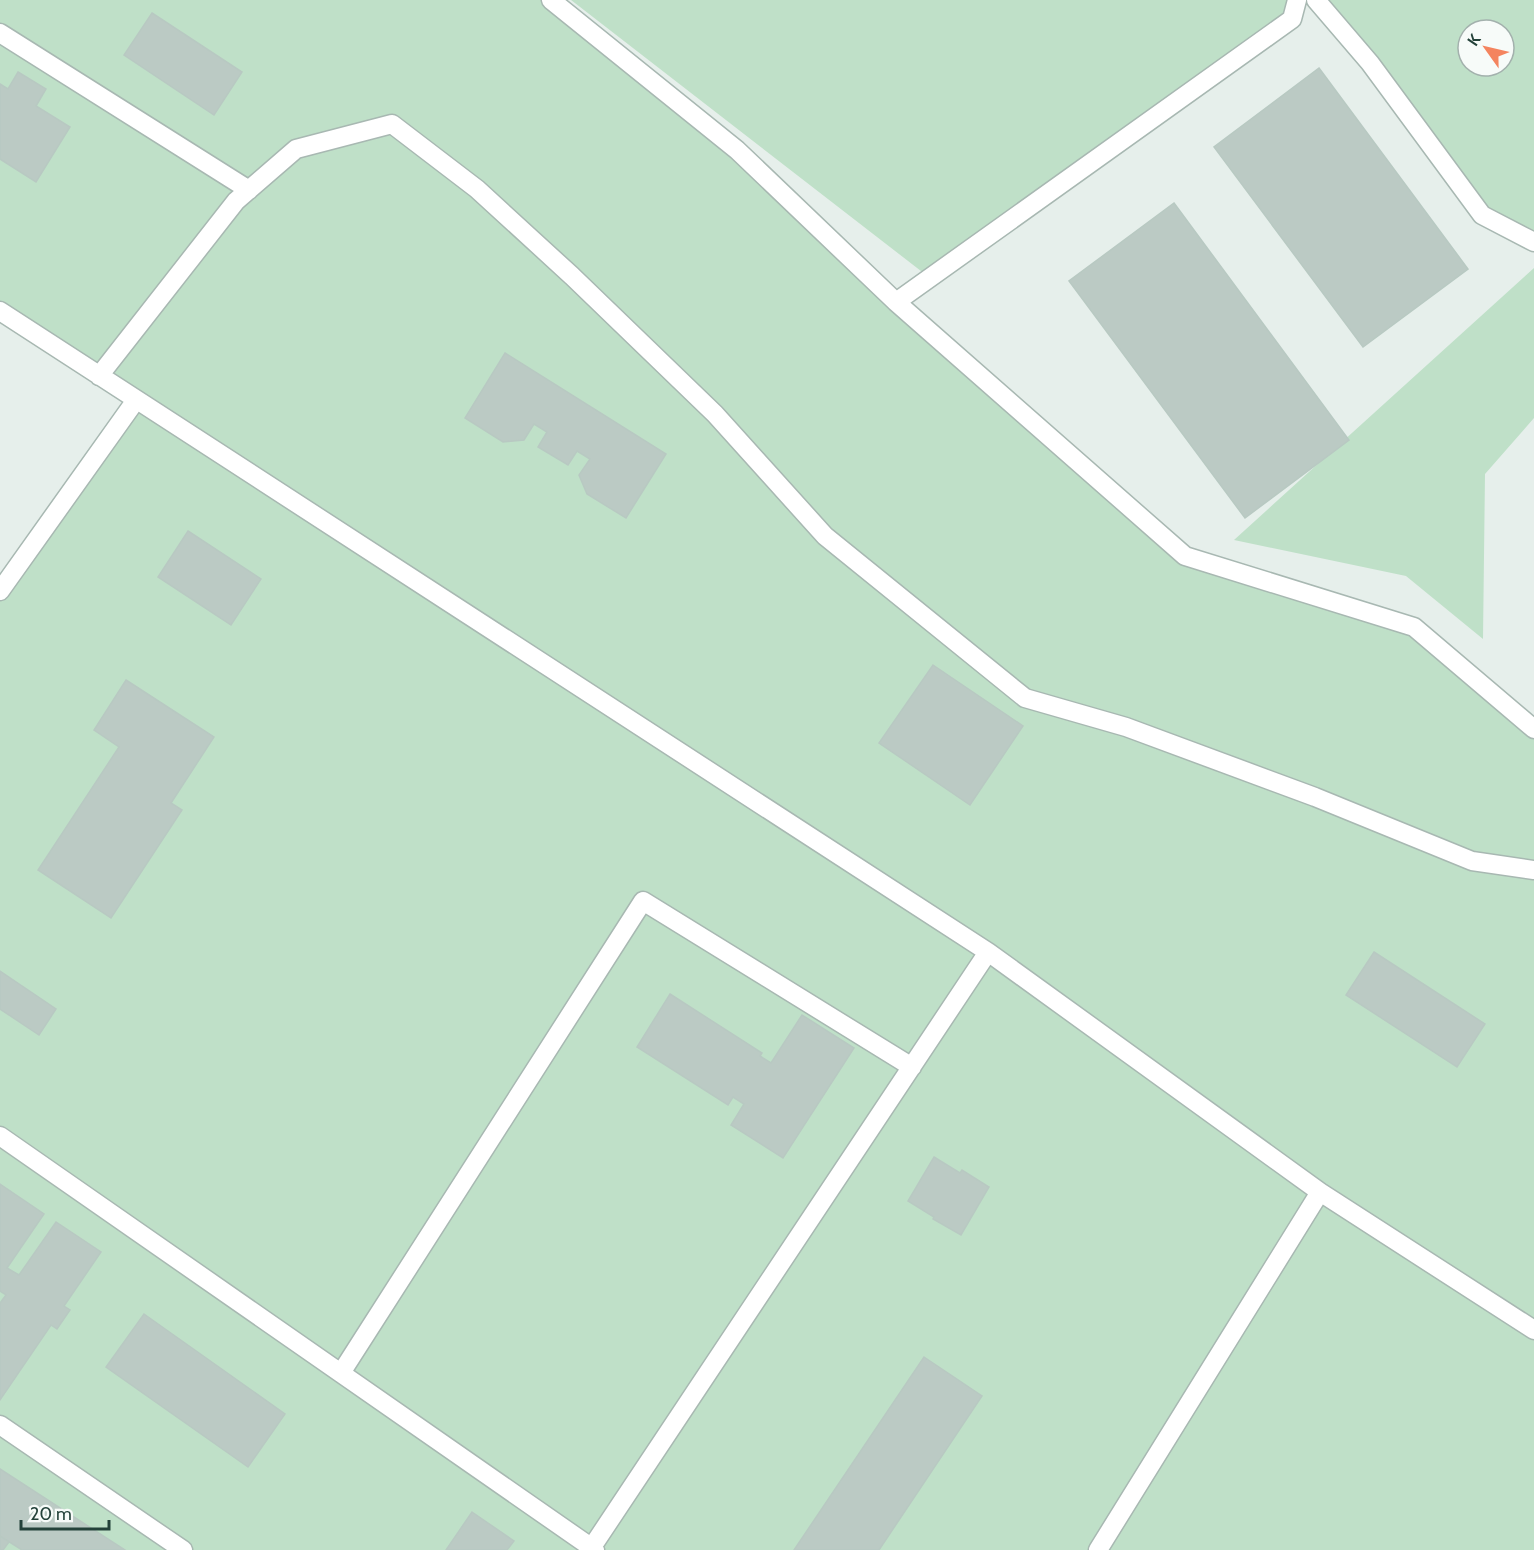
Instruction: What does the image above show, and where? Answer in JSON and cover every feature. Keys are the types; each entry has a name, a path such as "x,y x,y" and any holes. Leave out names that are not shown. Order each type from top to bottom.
{"lane":[{"path":"551,0 737,150 896,302 1185,556 1414,627 1534,729"},
{"path":"896,302 1292,19 1297,0"},
{"path":"1316,0 1370,63 1482,215 1534,242"},
{"path":"0,33 249,190"},
{"path":"99,376 236,201 296,149 392,124 477,189 580,285 715,414 825,536 1025,698 1126,727 1315,797 1472,861 1534,870"},
{"path":"0,311 988,952 1320,1192 1534,1330"},
{"path":"0,591 136,400"},
{"path":"341,1373 642,901 912,1067"},
{"path":"0,1136 592,1549 988,952"},
{"path":"1098,1550 1320,1192"},
{"path":"0,1425 183,1550"}],"green space":[{"path":"0,0 551,0 737,150 1185,556 1414,627 1534,729 1534,1550 0,1550 0,591 135,400 0,311"},
{"path":"571,0 1297,0 1292,19 930,278"},
{"path":"1316,0 1534,0 1534,242 1482,215"},
{"path":"1534,268 1534,418 1485,474 1483,639 1406,576 1234,540"}],"building":[{"path":"152,13 242,72 214,115 124,55"},
{"path":"1319,68 1468,269 1363,347 1214,147"},
{"path":"18,72 46,89 36,106 70,127 36,182 0,159 0,84 8,89"},
{"path":"1174,203 1349,440 1245,518 1069,281"},
{"path":"505,353 666,454 626,518 587,494 579,475 590,459 577,451 568,465 538,447 547,432 534,424 524,440 503,442 465,418"},
{"path":"188,531 261,579 231,625 158,577"},
{"path":"933,665 1023,726 970,805 879,743"},
{"path":"126,680 214,737 171,803 182,810 111,918 38,870 119,747 94,730"},
{"path":"1374,952 1485,1024 1457,1067 1346,995"},
{"path":"0,971 56,1009 39,1035 0,1009"},
{"path":"670,994 762,1053 760,1056 771,1063 802,1015 854,1048 783,1158 731,1125 744,1104 733,1097 728,1105 637,1047"},
{"path":"934,1157 960,1173 962,1170 989,1187 961,1235 908,1201"},
{"path":"0,1184 44,1214 7,1268 19,1275 56,1222 101,1252 64,1306 70,1310 57,1329 51,1325 0,1400 0,1303 6,1295 0,1291"},
{"path":"144,1314 285,1414 248,1467 106,1367"},
{"path":"924,1357 982,1396 879,1550 794,1550"},
{"path":"0,1469 125,1550 22,1550 0,1536"},
{"path":"472,1512 514,1541 507,1550 446,1550"},
{"path":"0,1536 9,1542 3,1550 0,1550"}]}
